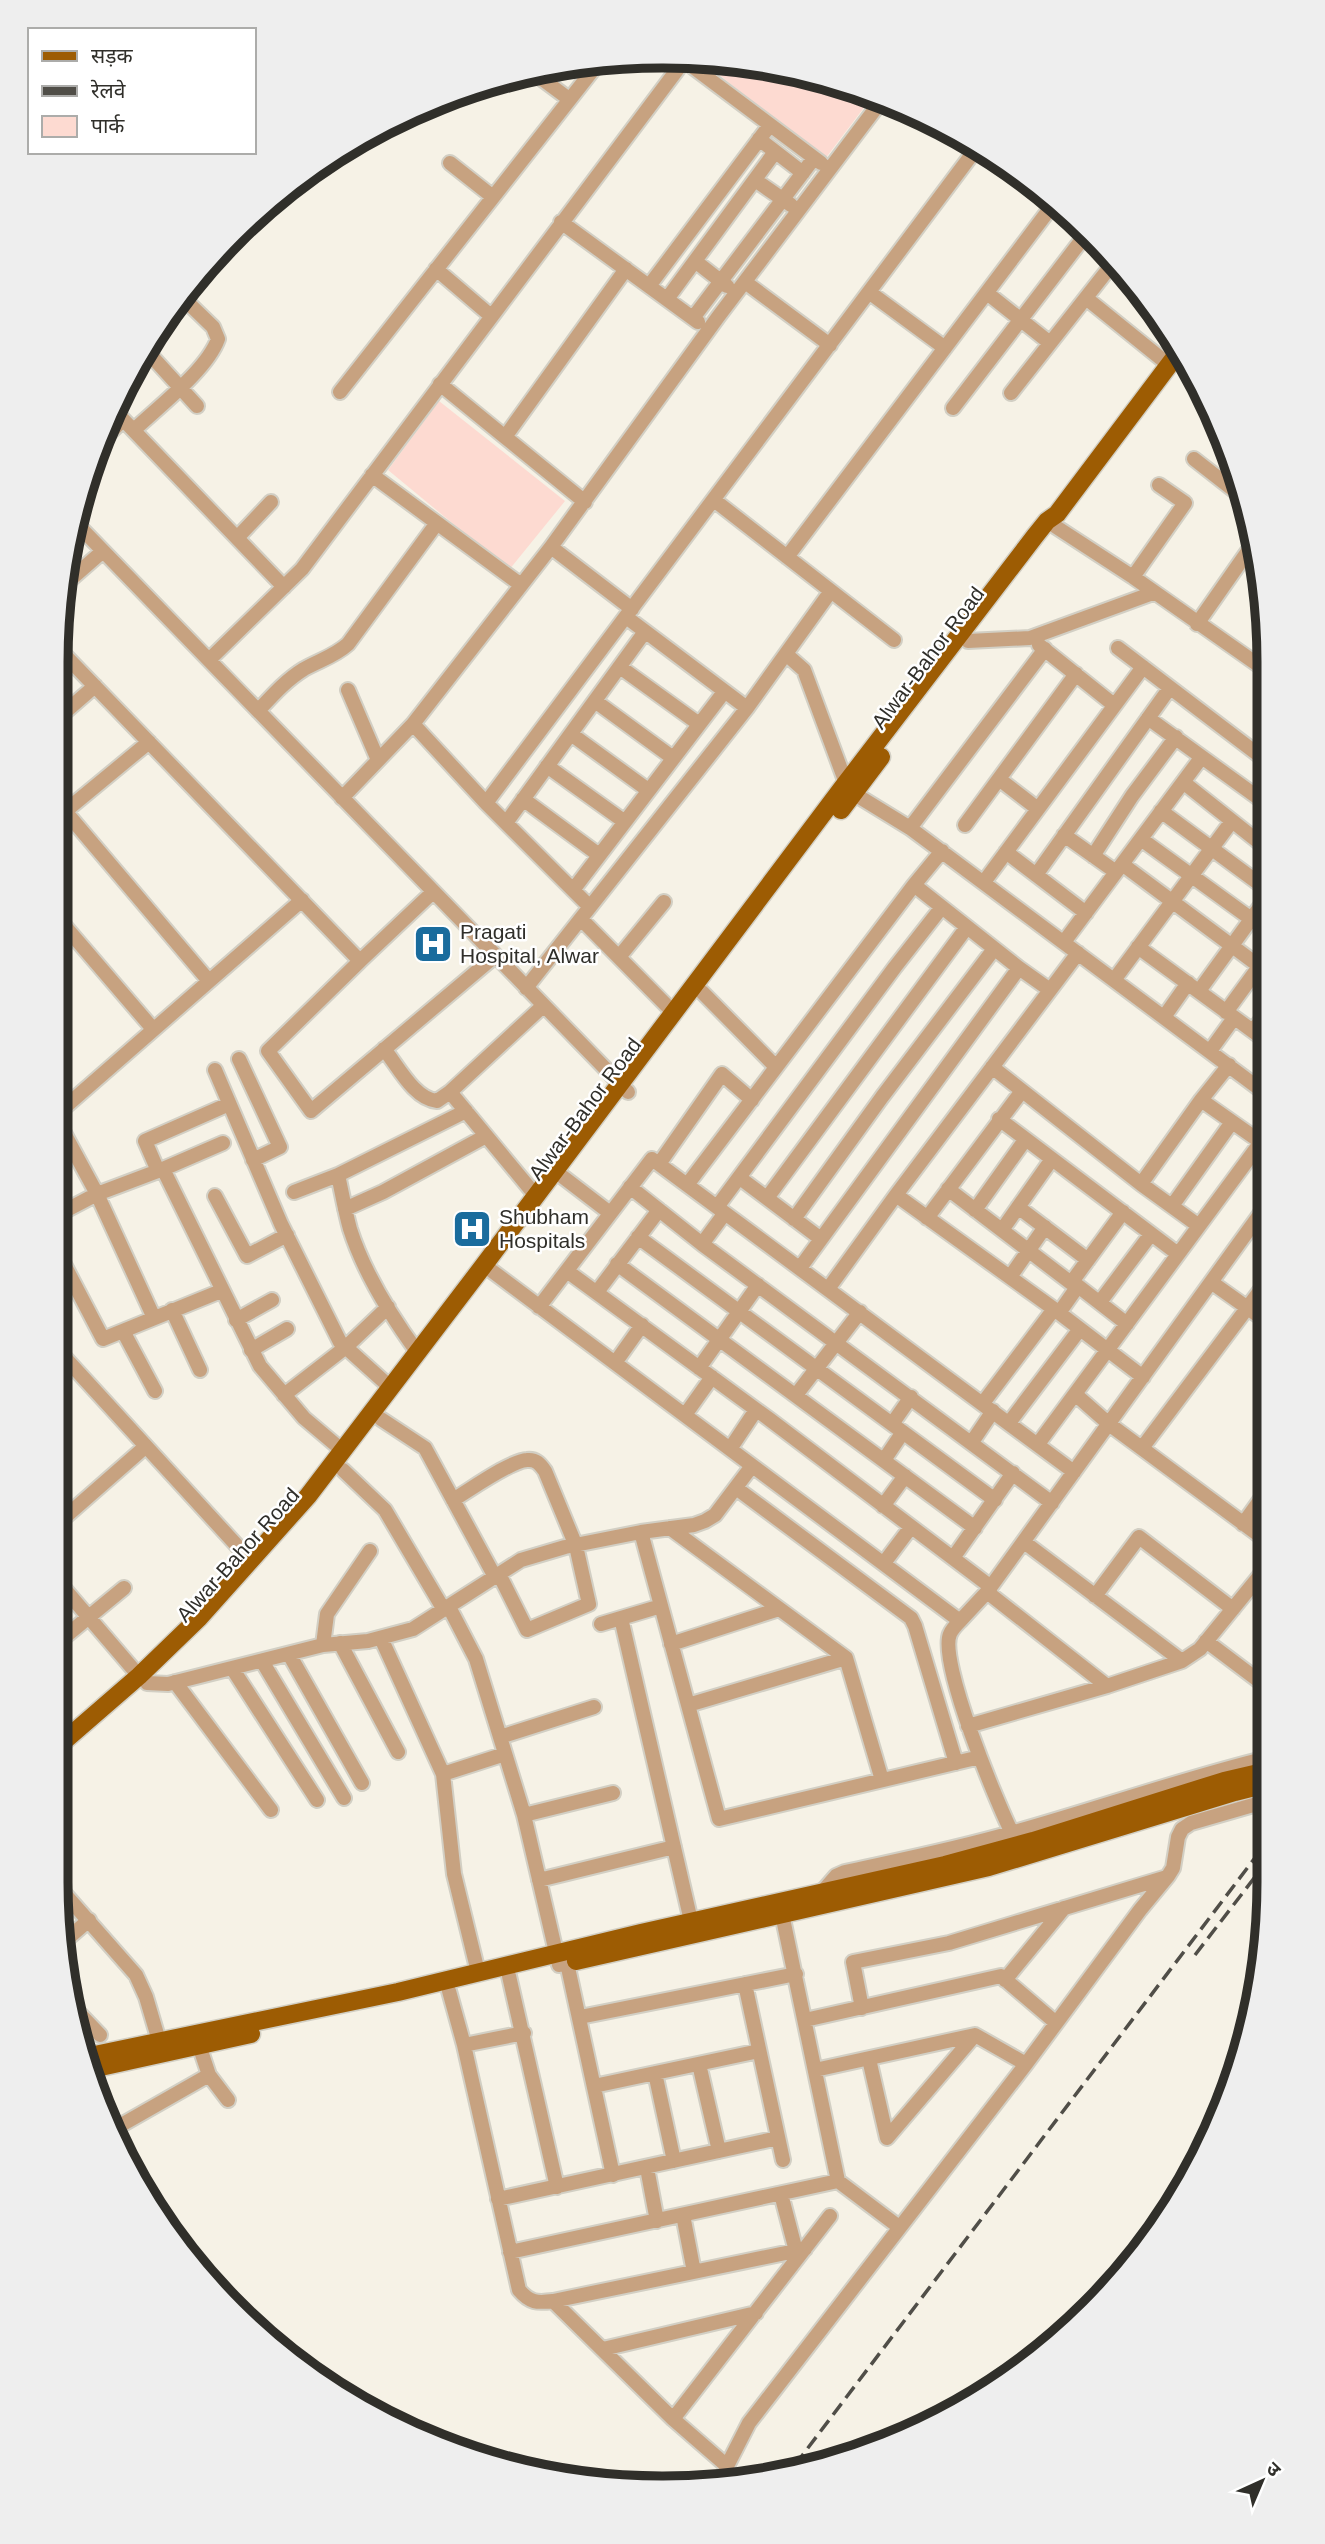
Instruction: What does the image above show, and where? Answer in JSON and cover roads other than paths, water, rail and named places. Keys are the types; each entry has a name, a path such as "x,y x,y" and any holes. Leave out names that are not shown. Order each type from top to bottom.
{"main road":[{"name":"Alwar-Bahor Road","path":"68,1739 143,1680 381,1419 536,1196 702,992 850,788 1174,360"},
{"name":"Alwar-Bahor Road","path":"68,1752 245,1586 343,1460 418,1353 563,1177 673,1012 968,641 1052,520"},
{"path":"98,2067 160,2047 199,2045 478,1972 561,1960 782,1914 1257,1773"},
{"path":"95,2056 160,2047 449,1991 509,1976 691,1921 823,1891 851,1892 989,1867 1257,1786"}],"street":[{"path":"209,660 302,569 677,69"},
{"path":"698,70 830,170"},
{"path":"340,392 591,73"},
{"path":"544,81 569,99"},
{"path":"342,798 413,724 551,547 709,330 876,108"},
{"path":"649,286 770,125"},
{"path":"759,139 803,173"},
{"path":"667,299 775,152"},
{"path":"486,803 972,155"},
{"path":"693,318 814,158"},
{"path":"450,163 493,197"},
{"path":"755,180 799,211"},
{"path":"787,556 1048,211"},
{"path":"561,222 709,330"},
{"path":"953,408 1081,240"},
{"path":"695,261 721,282 741,287 830,345"},
{"path":"436,269 491,316"},
{"path":"505,437 626,269"},
{"path":"1010,393 1108,270"},
{"path":"869,292 945,348"},
{"path":"987,293 1050,343"},
{"path":"1086,298 1174,360"},
{"path":"114,434 180,387 213,352 218,339 213,327 189,304"},
{"path":"153,357 197,406"},
{"path":"440,384 585,502"},
{"path":"121,418 284,587"},
{"path":"1194,459 1230,487"},
{"path":"372,475 521,585"},
{"path":"1133,578 1185,503 1159,485"},
{"path":"714,499 894,640"},
{"path":"237,538 271,502"},
{"path":"1052,520 1257,664"},
{"path":"258,711 304,669 337,654 348,644 437,523"},
{"path":"83,531 623,1088"},
{"path":"551,547 629,613 644,634 747,708"},
{"path":"75,576 103,551"},
{"path":"1197,624 1246,554"},
{"path":"526,988 747,708 831,591"},
{"path":"968,641 1030,638 1153,593"},
{"path":"506,823 644,634"},
{"path":"1030,638 1114,705"},
{"path":"1118,648 1257,753"},
{"path":"910,828 1045,649"},
{"path":"786,654 804,670 850,788 942,851 1228,1065 1257,1084"},
{"path":"68,658 360,961"},
{"path":"620,667 699,724"},
{"path":"984,882 1143,667"},
{"path":"965,825 1076,674"},
{"path":"68,709 95,686"},
{"path":"1035,875 1169,689"},
{"path":"348,690 378,760"},
{"path":"573,890 724,692"},
{"path":"595,701 673,758"},
{"path":"1148,718 1257,797"},
{"path":"413,724 486,803 590,907"},
{"path":"571,734 649,790"},
{"path":"1093,856 1175,737"},
{"path":"68,809 149,742"},
{"path":"1064,942 1201,758"},
{"path":"547,766 625,822"},
{"path":"999,779 1038,809"},
{"path":"1183,782 1257,841"},
{"path":"523,799 599,855"},
{"path":"1161,811 1257,882"},
{"path":"1114,980 1232,821"},
{"path":"68,823 209,981"},
{"path":"1064,835 1093,856 1119,868 1172,902 1231,947 1257,960"},
{"path":"1141,839 1257,923"},
{"path":"687,1185 942,851"},
{"path":"1006,852 1086,913"},
{"path":"914,885 1050,990"},
{"path":"433,892 268,1051 311,1111 495,956"},
{"path":"68,1104 302,900"},
{"path":"619,957 664,902"},
{"path":"702,1244 740,1178 942,907"},
{"path":"1164,1017 1231,947 1257,911"},
{"path":"581,919 673,1012"},
{"path":"767,1198 967,927"},
{"path":"68,930 153,1029"},
{"path":"1138,947 1257,1034"},
{"path":"794,1219 994,949"},
{"path":"828,1289 1078,953"},
{"path":"800,1268 1019,968"},
{"path":"1210,1051 1257,971"},
{"path":"702,992 776,1067"},
{"path":"384,1049 420,1095 437,1101 543,1006"},
{"path":"239,1059 280,1147 253,1160"},
{"path":"1141,1184 1228,1065"},
{"path":"992,1067 1199,1226"},
{"path":"215,1070 287,1236 340,1342 391,1388"},
{"path":"659,1164 722,1073 752,1100"},
{"path":"927,1217 1022,1091"},
{"path":"450,1092 536,1196"},
{"path":"1201,1100 1257,1139"},
{"path":"229,1104 145,1141 260,1366 385,1510 477,1658 524,1815 561,1960 580,2017 613,2175"},
{"path":"294,1192 338,1175 466,1111"},
{"path":"999,1119 1178,1255"},
{"path":"1172,1206 1232,1122"},
{"path":"345,1209 383,1192 486,1136"},
{"path":"68,1140 97,1194 154,1318"},
{"path":"975,1210 1025,1140"},
{"path":"68,1209 97,1194 223,1143"},
{"path":"1038,1444 1257,1151"},
{"path":"539,1307 652,1159 1074,1472"},
{"path":"1002,1230 1052,1159"},
{"path":"338,1175 350,1230 364,1263 418,1353"},
{"path":"563,1177 611,1213"},
{"path":"740,1178 821,1239"},
{"path":"630,1188 1052,1503"},
{"path":"947,1189 1071,1283 1124,1212"},
{"path":"896,1195 1143,1377"},
{"path":"215,1196 247,1256 287,1236"},
{"path":"1018,1207 1088,1260"},
{"path":"597,1293 659,1210"},
{"path":"1012,1833 993,1794 968,1726 950,1654 949,1635 989,1590 1257,1218"},
{"path":"1010,1277 1045,1227"},
{"path":"1100,1302 1151,1234"},
{"path":"638,1237 995,1500"},
{"path":"617,1264 975,1528"},
{"path":"488,1268 960,1621"},
{"path":"567,1271 953,1559 1107,1686"},
{"path":"68,1272 103,1339 221,1291"},
{"path":"1211,1282 1257,1314"},
{"path":"699,1368 758,1285"},
{"path":"972,1442 988,1407 1056,1311 1077,1286 1127,1324"},
{"path":"1142,1448 1257,1296"},
{"path":"236,1320 272,1300"},
{"path":"284,1395 346,1347 388,1307"},
{"path":"172,1310 200,1370"},
{"path":"796,1395 860,1312"},
{"path":"615,1363 642,1325"},
{"path":"251,1350 287,1329"},
{"path":"1009,1423 1080,1329"},
{"path":"122,1331 155,1391"},
{"path":"68,1361 251,1561"},
{"path":"685,1415 712,1377"},
{"path":"1075,1394 1109,1424 1257,1534"},
{"path":"884,1460 911,1397"},
{"path":"730,1449 756,1410"},
{"path":"381,1419 425,1448 453,1500 527,1630 589,1604 576,1546 545,1471 538,1462 529,1459 516,1462 453,1500"},
{"path":"68,1514 145,1447"},
{"path":"68,1593 143,1680 175,1682 323,1645 381,1637 413,1629 520,1560 565,1547 705,1521 715,1515 752,1466"},
{"path":"953,1559 1013,1473"},
{"path":"883,1506 905,1476"},
{"path":"736,1488 911,1618 956,1763"},
{"path":"1243,1524 1257,1505"},
{"path":"884,1563 911,1527"},
{"path":"670,1528 846,1658 882,1780"},
{"path":"641,1532 719,1819 979,1757"},
{"path":"1095,1596 1139,1537 1233,1609"},
{"path":"1024,1542 1181,1661"},
{"path":"323,1645 327,1614 370,1551"},
{"path":"968,1726 1107,1686 1181,1661 1200,1649 1257,1579"},
{"path":"68,1634 124,1588"},
{"path":"601,1624 661,1606"},
{"path":"671,1644 779,1609"},
{"path":"621,1618 691,1921"},
{"path":"381,1637 443,1774 454,1874 478,1972"},
{"path":"1206,1641 1257,1679"},
{"path":"340,1643 398,1752"},
{"path":"289,1654 362,1783"},
{"path":"688,1705 846,1658"},
{"path":"262,1661 344,1798"},
{"path":"232,1668 317,1800"},
{"path":"175,1682 271,1810"},
{"path":"500,1737 594,1707"},
{"path":"443,1774 505,1754"},
{"path":"823,1891 836,1876 845,1872 1012,1833 1194,1777 1257,1761"},
{"path":"524,1815 613,1793"},
{"path":"725,2472 749,2423 1168,1876 1173,1868 1182,1829 1191,1823 1257,1804"},
{"path":"539,1880 674,1847"},
{"path":"862,2008 853,1962 949,1943 1168,1876"},
{"path":"69,1898 136,1975 146,1997 160,2047"},
{"path":"1005,1980 1064,1908"},
{"path":"782,1914 838,2181 899,2227"},
{"path":"71,1935 89,1920"},
{"path":"580,2017 796,1974"},
{"path":"509,1976 557,2187"},
{"path":"805,2020 1001,1976 1055,2022"},
{"path":"745,1984 783,2160"},
{"path":"449,1991 464,2045 519,2290 528,2300 537,2303 554,2301 801,2250"},
{"path":"84,2018 100,2035"},
{"path":"464,2045 524,2033"},
{"path":"816,2070 975,2035 1026,2064"},
{"path":"869,2059 887,2138 975,2035"},
{"path":"199,2045 209,2075 228,2100"},
{"path":"594,2085 759,2051"},
{"path":"699,2064 719,2151"},
{"path":"655,2073 674,2161"},
{"path":"121,2125 209,2075"},
{"path":"498,2199 778,2138"},
{"path":"647,2168 657,2221"},
{"path":"510,2252 838,2181"},
{"path":"780,2194 801,2250"},
{"path":"683,2215 694,2272"},
{"path":"673,2419 801,2250 831,2216"},
{"path":"554,2301 673,2419 727,2466"},
{"path":"603,2349 756,2312"}],"railway":[{"path":"799,2460 1257,1855"},
{"path":"1195,1955 1257,1874"}],"place":[{"name":"Pragati Hospital, Alwar","path":"433,944"},
{"name":"Shubham Hospitals","path":"472,1229"}]}
